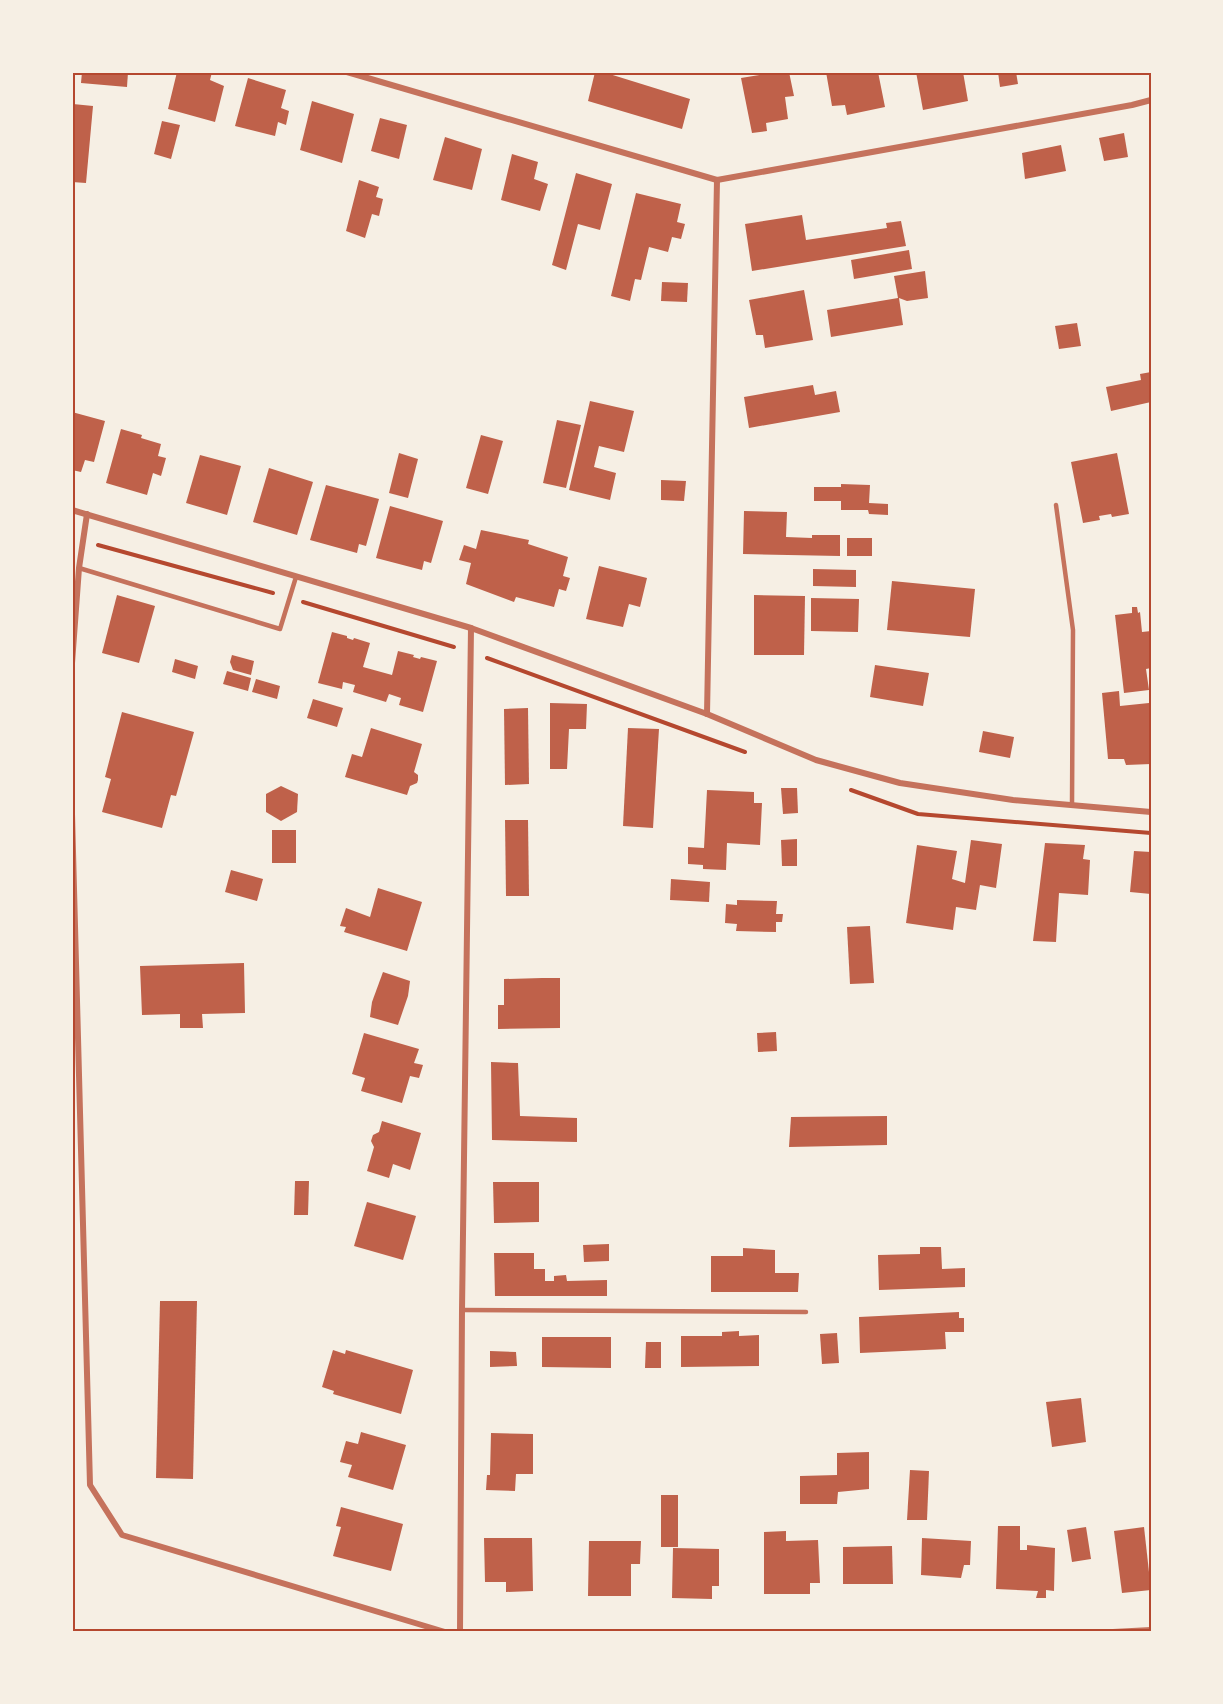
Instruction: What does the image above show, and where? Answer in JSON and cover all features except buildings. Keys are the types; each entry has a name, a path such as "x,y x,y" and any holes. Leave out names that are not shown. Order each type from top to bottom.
{"street":[{"path":"347,72 717,180 1151,100"},
{"path":"707,714 717,180"},
{"path":"72,510 471,628 707,714 816,760 900,783 1013,800 1151,812"},
{"path":"72,663 79,568 87,514"},
{"path":"460,1632 471,628"},
{"path":"72,814 90,1485 122,1535 445,1632"},
{"path":"1113,1632 1151,1630"}],"lane":[{"path":"1056,505 1073,630 1072,805"},
{"path":"79,568 280,629 296,577"},
{"path":"462,1310 806,1312"}],"path":[{"path":"82,541 186,568 471,652 750,754"},
{"path":"851,790 918,814 1151,833"}]}
